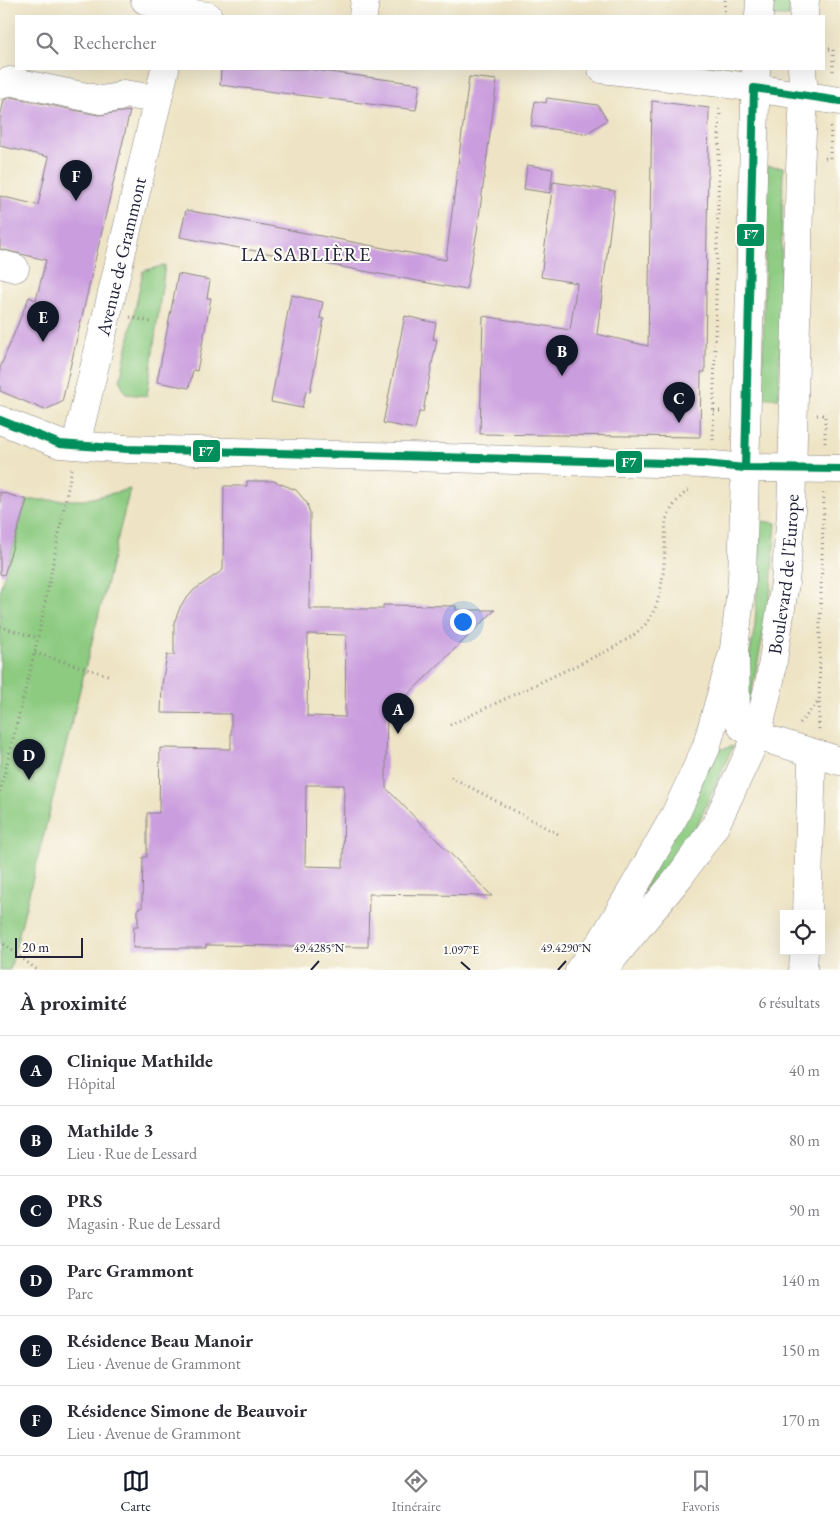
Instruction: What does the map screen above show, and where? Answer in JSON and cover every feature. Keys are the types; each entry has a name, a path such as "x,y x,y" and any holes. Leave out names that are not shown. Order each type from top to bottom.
{"main road":[{"path":"145,0 204,15"},
{"path":"363,15 365,0"},
{"path":"759,15 760,0"},
{"path":"804,15 805,0"},
{"name":"Avenue de Grammont","path":"76,445 165,70"},
{"path":"619,70 755,78 804,96 840,102"},
{"name":"Boulevard de l'Europe","path":"603,970 680,876 715,826 757,736 770,680 785,582 791,514 800,169 804,96 802,70"},
{"name":"Boulevard de l'Europe","path":"578,970 602,941 675,815 706,748 734,649 742,580 755,78"},
{"path":"0,85 10,80 101,100 119,97 124,94 158,99"},
{"path":"0,420 60,444 160,450 704,464 744,468 840,469"},
{"path":"734,649 736,713 742,727 757,736 827,758"},
{"path":"807,910 812,762 827,758"},
{"path":"803,970 804,955"}],"path":[{"path":"724,15 725,0"},
{"path":"825,49 833,49"},
{"path":"713,445 720,104"},
{"path":"0,792 38,638 76,445"},
{"path":"450,725 614,647 638,632 651,617 662,585 666,520 669,511 682,494 697,486"},
{"name":"Boulevard de l'Europe","path":"797,728 820,701 823,514"},
{"path":"0,627 38,638"},
{"path":"34,653 111,676"},
{"path":"451,778 560,835"},
{"path":"0,941 37,970"}],"green space":[{"path":"773,0 790,0 789,15 772,15"},
{"path":"767,166 783,167 779,398 762,398"},
{"path":"165,265 147,396 126,394 120,381 143,271"},
{"path":"130,489 10,970 0,970 0,589 27,500 84,500"},
{"path":"761,521 776,523 770,600 750,701 747,702 748,665 755,625"},
{"path":"714,746 723,749 733,746 693,835 639,912 640,897"}],"building":[{"path":"221,70 315,70 420,84 416,110 220,85"},
{"path":"469,77 497,80 477,232 466,290 180,237 186,210 446,260"},
{"path":"11,97 98,115 130,111 62,402 45,410 0,391 0,368 29,297 36,300 46,260 0,249 0,196 38,205 49,157 0,146 0,118 4,100"},
{"path":"547,98 598,105 607,120 586,134 531,126 535,101 546,103"},
{"path":"652,101 709,108 705,372 701,372 700,437 480,434 483,316 570,330 577,283 541,277 553,182 615,191 597,334 648,346"},
{"path":"527,165 553,169 550,193 524,189"},
{"path":"178,274 210,280 207,298 211,298 197,371 193,370 189,388 157,382"},
{"path":"291,295 323,302 320,318 324,319 310,392 306,391 302,408 271,402"},
{"path":"405,316 436,323 433,339 437,340 423,412 419,412 415,429 383,423"},
{"path":"247,481 274,481 296,490 307,503 310,514 309,609 383,609 383,605 456,606 456,610 495,610 387,715 386,760 386,788 492,896 369,894 368,947 206,945 206,948 133,948 134,926 138,926 138,908 142,908 143,857 147,857 147,813 159,813 160,748 231,749 231,714 161,713 162,684 167,655 174,655 174,623 181,605 194,590 223,570 224,486 247,486","holes":["308,634 346,635 345,717 307,716","306,785 344,785 343,867 305,866"]},
{"path":"0,492 27,500 4,575 0,574"}],"transit line":[{"name":"F7","path":"745,468 754,88 840,101"},
{"name":"F7","path":"0,420 60,444 127,449 704,464 745,468 840,469"}],"place":[{"name":"Résidence Simone de Beauvoir","path":"76,201"},
{"name":"Résidence Beau Manoir","path":"43,342"},
{"name":"Mathilde 3","path":"562,376"},
{"name":"PRS","path":"679,423"},
{"name":"Clinique Mathilde","path":"398,734"},
{"name":"Parc Grammont","path":"29,780"}],"district":[{"name":"LA SABLIÈRE","path":"306,254"}]}
